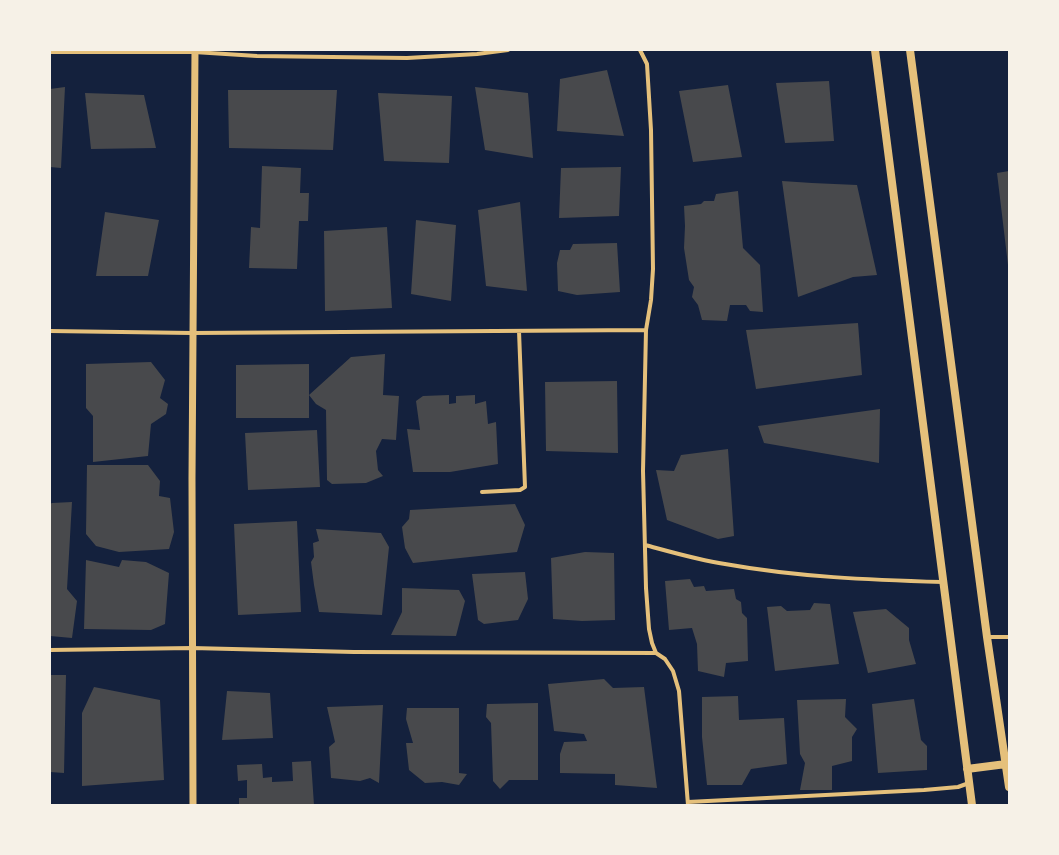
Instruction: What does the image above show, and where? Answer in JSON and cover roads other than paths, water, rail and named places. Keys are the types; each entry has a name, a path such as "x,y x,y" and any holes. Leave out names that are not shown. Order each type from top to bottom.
{"main road":[{"path":"875,50 972,805"},
{"path":"910,50 987,637 1009,787"},
{"path":"967,768 1006,764"}],"street":[{"path":"50,52 194,51 257,56 407,58 477,54 508,50"},
{"path":"640,50 647,64 649,85 653,215 653,269 651,300 646,330 643,471 646,588 649,629 656,653"},
{"path":"193,805 192,333 194,51"},
{"path":"50,331 192,333 646,330"},
{"path":"482,492 520,490 526,487 519,331"},
{"path":"645,545 723,564 765,570 855,579 944,582"},
{"path":"987,637 1009,637"},
{"path":"50,650 192,648 362,652 656,653 666,659 673,671 679,691 688,803 924,790 958,787 969,783"}]}
